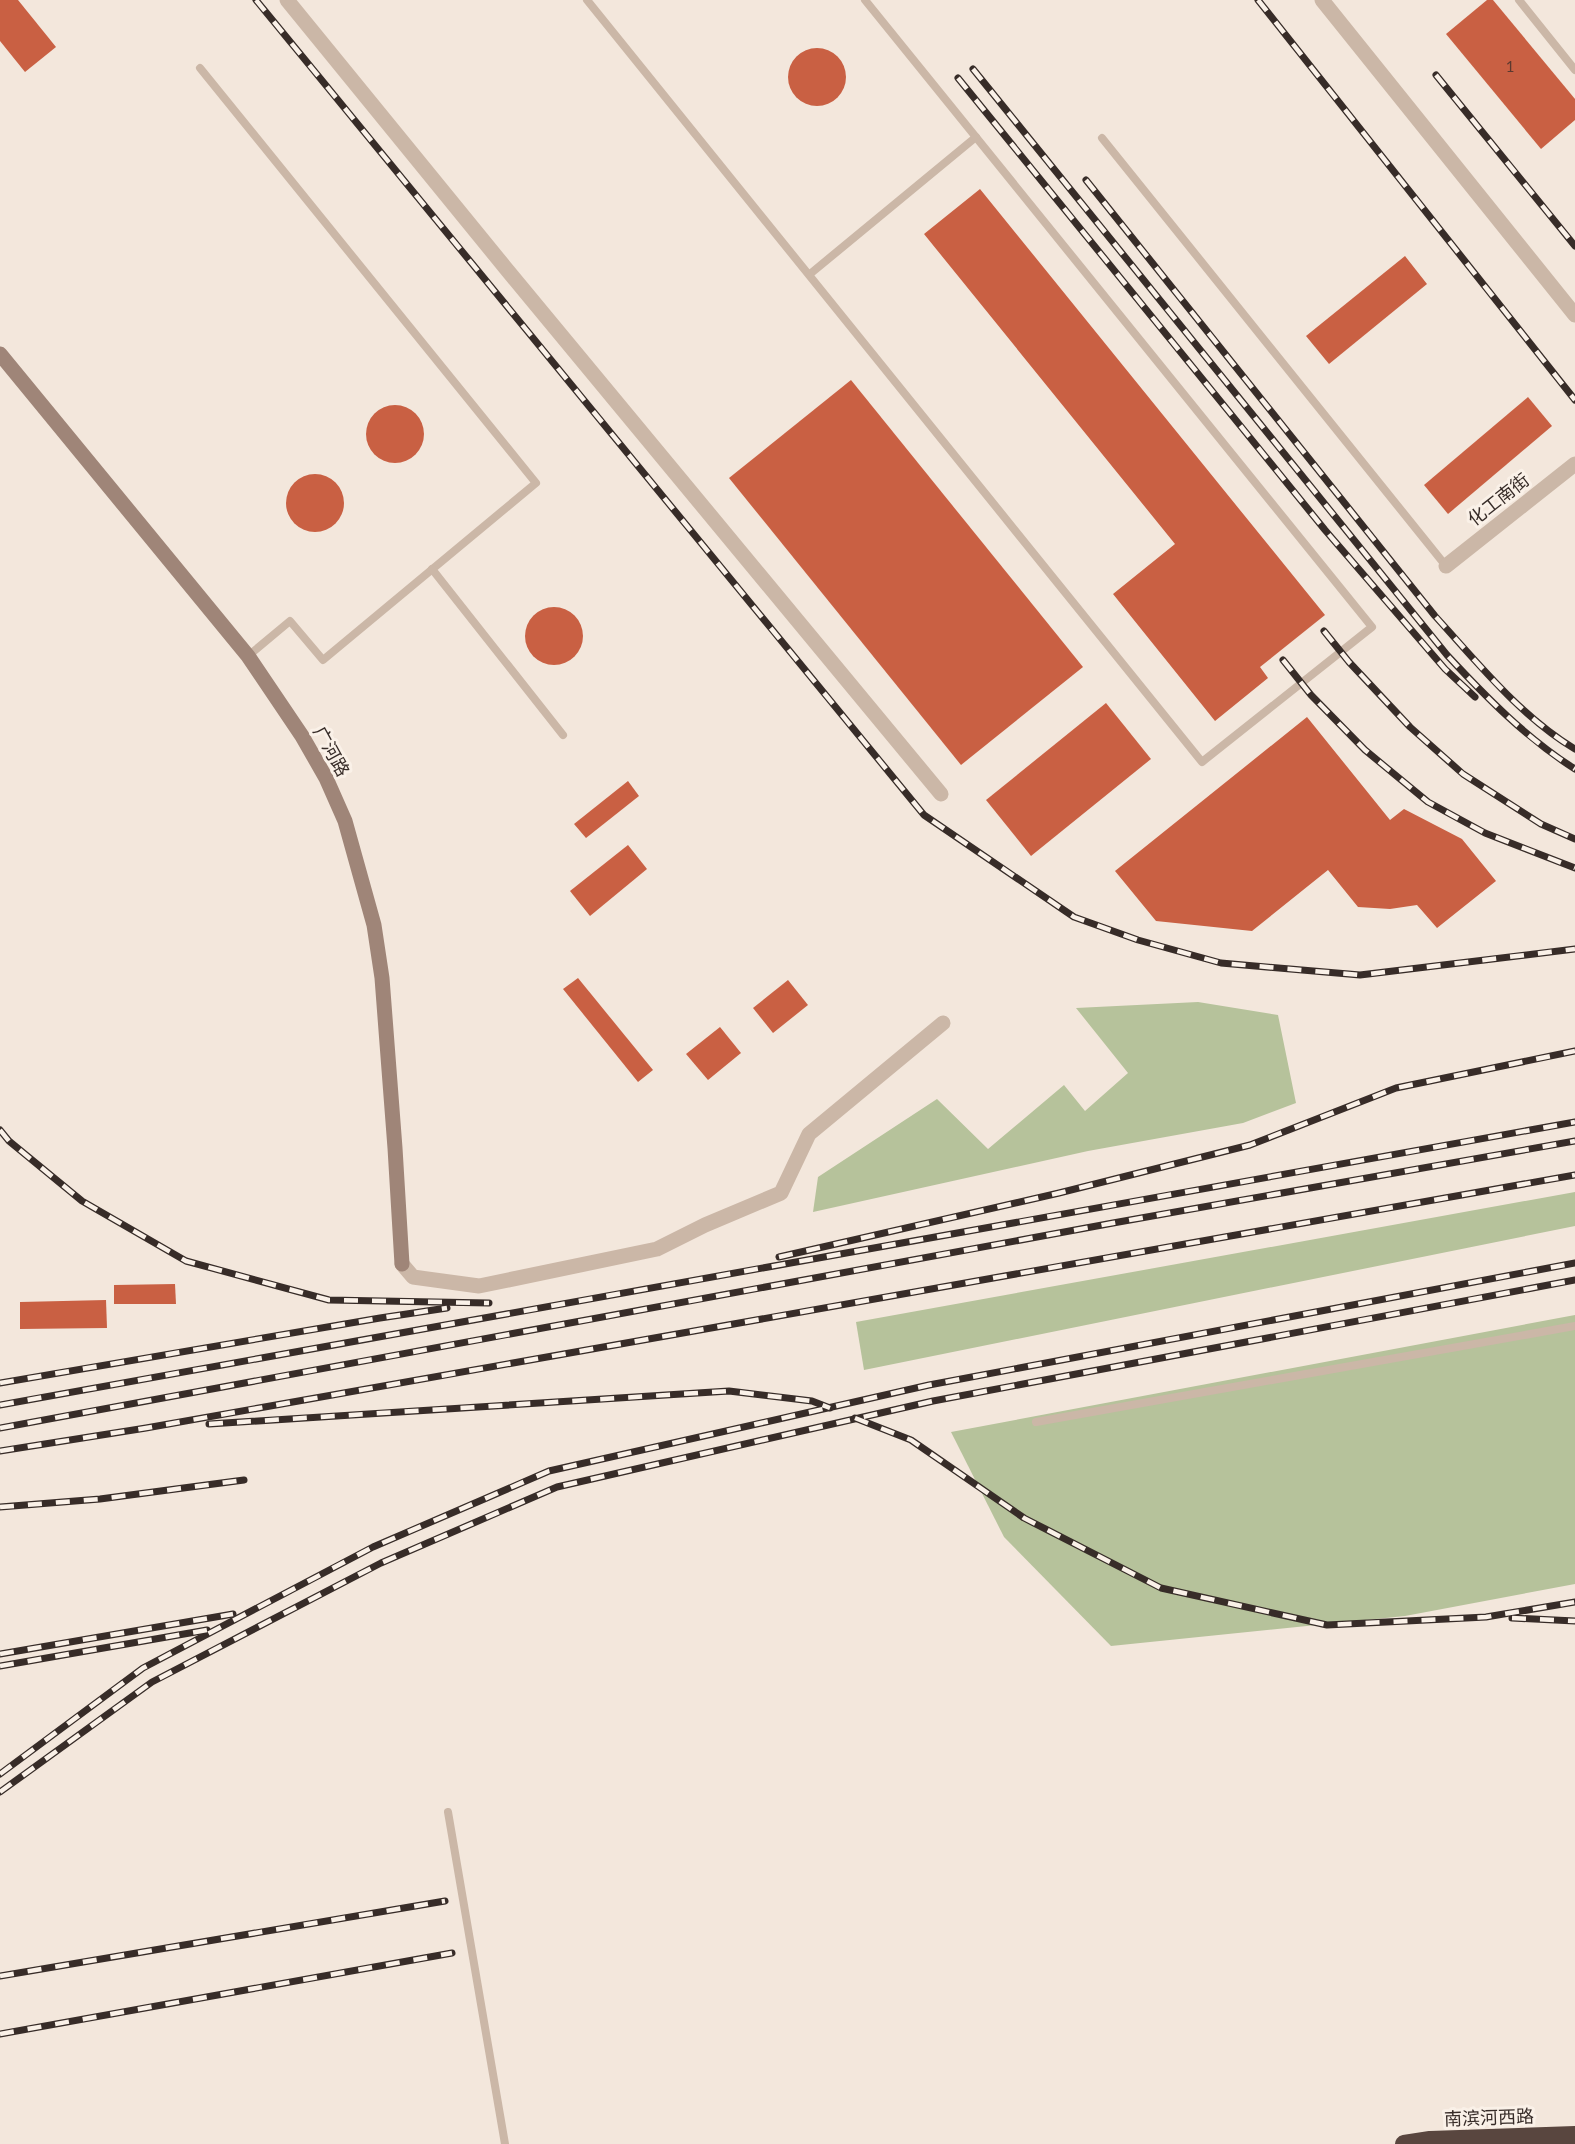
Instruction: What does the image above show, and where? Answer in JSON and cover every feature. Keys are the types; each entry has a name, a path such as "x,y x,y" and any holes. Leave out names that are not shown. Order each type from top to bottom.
{"highway":[{"name":"南滨河西路","path":"1404,2144 1431,2140 1575,2135"}],"street":[{"path":"287,0 500,262 940,794"},
{"path":"1322,0 1575,315"},
{"name":"广河路","path":"0,354 248,656 302,736 326,778 345,821 374,925 382,978 395,1136 402,1264 414,1277 479,1286 657,1249 705,1225 781,1193 809,1134 943,1023"},
{"name":"化工南街","path":"1446,566 1575,464"}],"lane":[{"path":"587,0 1202,762 1372,627 865,0"},
{"path":"1519,0 1575,70"},
{"path":"200,68 536,483 323,660 290,621 248,656"},
{"path":"810,274 976,137"},
{"path":"1102,138 1446,566"},
{"path":"432,569 563,735"},
{"path":"1035,1422 1575,1326"},
{"path":"448,1812 505,2144"}],"green space":[{"path":"1198,1002 1278,1015 1296,1103 1243,1123 1088,1151 813,1212 818,1177 937,1099 988,1149 1064,1085 1085,1111 1128,1073 1076,1008"},
{"path":"1575,1192 1575,1226 864,1370 856,1322"},
{"path":"1575,1315 1575,1584 1405,1616 1111,1646 1004,1537 951,1432"}],"building":[{"path":"0,0 18,0 56,47 25,72 0,41"},
{"path":"1487,0 1493,0 1575,99 1575,120 1541,149 1446,34"},
{"path":"811,48 823,48 838,56 846,71 846,83 838,98 823,106 811,106 796,98 788,83 788,71 796,56"},
{"path":"980,189 1325,615 1260,667 1268,678 1215,721 1113,594 1175,544 924,234"},
{"path":"1405,256 1427,284 1329,364 1306,336"},
{"path":"851,380 1083,667 961,765 729,478"},
{"path":"1528,397 1552,426 1448,514 1424,485"},
{"path":"389,405 401,405 416,413 424,428 424,440 416,455 401,463 389,463 374,455 366,440 366,428 374,413"},
{"path":"309,474 321,474 336,482 344,497 344,509 336,524 321,532 309,532 294,524 286,509 286,497 294,482"},
{"path":"548,607 560,607 575,615 583,630 583,642 575,657 560,665 548,665 533,657 525,642 525,630 533,615"},
{"path":"1106,703 1151,759 1031,856 986,800"},
{"path":"1307,717 1390,820 1404,809 1462,839 1496,881 1437,928 1417,905 1390,909 1358,907 1328,870 1252,931 1156,921 1115,871"},
{"path":"628,781 639,796 586,838 574,824"},
{"path":"628,845 647,869 590,916 570,891"},
{"path":"578,978 653,1070 638,1082 563,989"},
{"path":"788,980 808,1005 773,1033 753,1008"},
{"path":"720,1027 741,1053 708,1080 686,1054"},
{"path":"175,1284 176,1304 114,1304 114,1285"},
{"path":"106,1300 107,1328 20,1329 20,1302"}],"railway":[{"path":"256,0 924,815 1074,917 1138,940 1221,963 1360,975 1575,949"},
{"path":"1258,0 1575,400"},
{"path":"973,69 1447,655 1523,730 1575,769"},
{"path":"1436,75 1575,246"},
{"path":"958,78 1325,530 1445,669 1475,697"},
{"path":"1086,180 1435,616 1518,705 1555,736 1575,749"},
{"path":"1324,631 1349,662 1410,727 1463,774 1541,824 1575,839"},
{"path":"1283,660 1311,695 1365,750 1428,802 1485,833 1575,868"},
{"path":"779,1257 1059,1193 1250,1145 1396,1088 1575,1051"},
{"path":"0,1405 1575,1122"},
{"path":"0,1130 9,1141 82,1201 186,1261 329,1300 489,1303"},
{"path":"0,1428 1113,1223 1575,1141"},
{"path":"0,1451 146,1428 1575,1175"},
{"path":"0,1774 143,1668 373,1547 549,1471 929,1385 1575,1263"},
{"path":"0,1792 152,1682 381,1563 557,1487 933,1401 1575,1280"},
{"path":"0,1383 447,1308"},
{"path":"209,1424 729,1391 812,1401 830,1408"},
{"path":"855,1418 911,1440 1024,1518 1161,1588 1327,1625 1486,1617 1575,1602"},
{"path":"0,1507 100,1499 244,1480"},
{"path":"0,1654 233,1614"},
{"path":"1512,1618 1575,1621"},
{"path":"0,1666 207,1630"},
{"path":"0,1976 445,1901"},
{"path":"0,2034 452,1953"}]}
